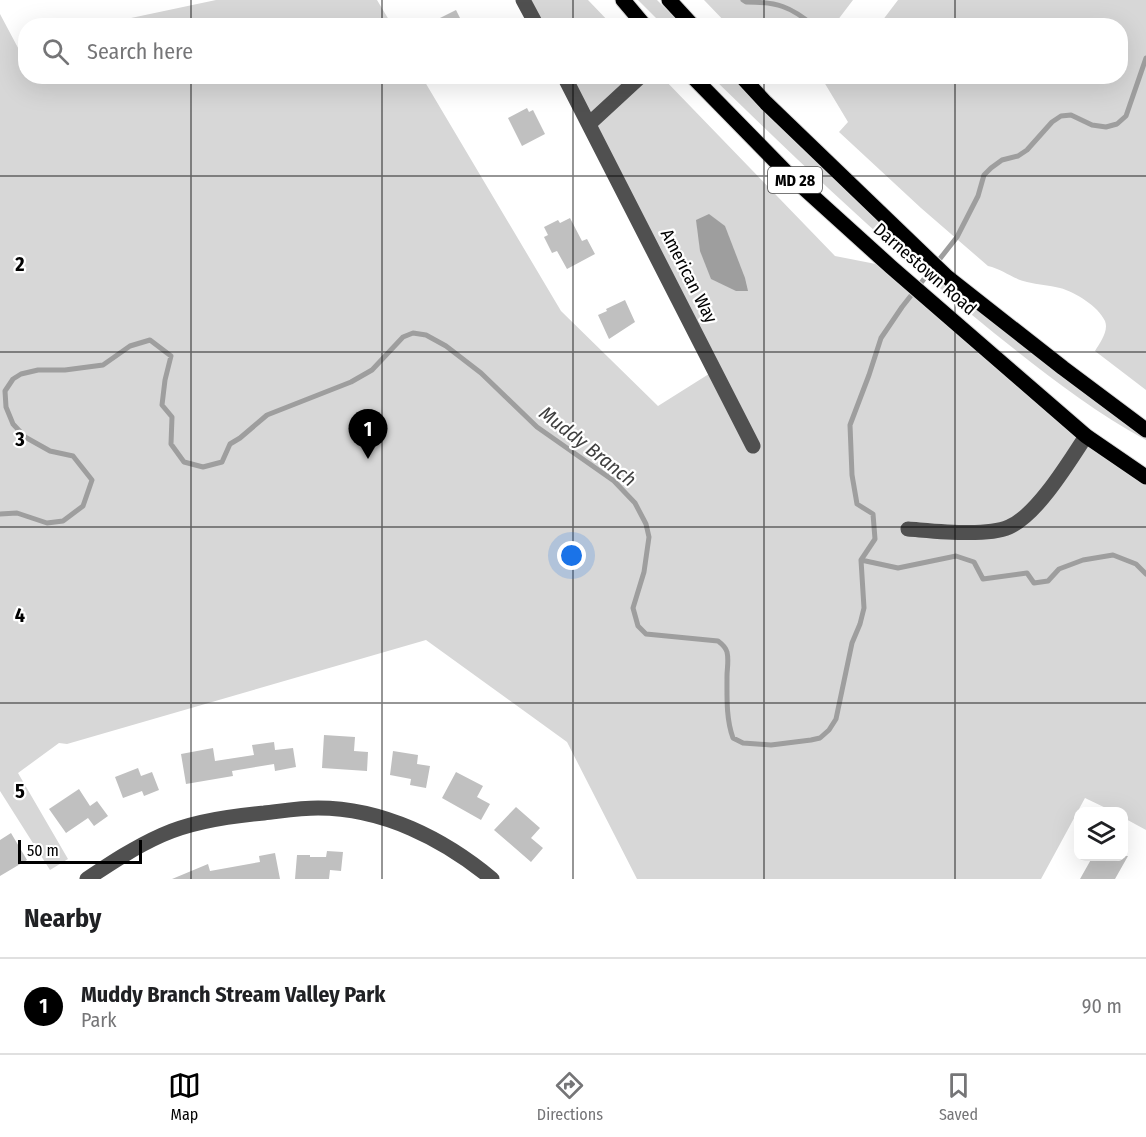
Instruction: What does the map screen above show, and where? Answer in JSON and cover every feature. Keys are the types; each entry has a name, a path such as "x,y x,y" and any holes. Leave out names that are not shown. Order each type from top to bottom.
{"main road":[{"path":"623,0 638,18"},
{"path":"669,0 686,18"},
{"name":"Darnestown Road","path":"700,84 786,172 904,278 1086,436 1146,477"},
{"name":"Darnestown Road","path":"748,84 947,277 1146,430"}],"street":[{"path":"523,0 533,18"},
{"name":"American Way","path":"568,84 753,446"},
{"path":"589,124 632,84"},
{"path":"908,529 974,533 1008,528 1026,517 1086,436"},
{"path":"87,879 126,853 164,834 194,824 243,815 318,808 349,811 400,823 466,858 492,879"}],"shaded area":[{"path":"216,0 377,0 388,18 131,18"},
{"path":"531,0 588,0 605,18 540,18"},
{"path":"638,0 657,0 675,18 656,18"},
{"path":"704,0 853,0 839,18 721,18"},
{"path":"898,0 1146,0 1146,390 1095,351 1103,337 1106,325 1102,315 1092,305 1066,290 1022,281 988,266 839,132 848,122 825,84 1128,84 1128,18 884,18"},
{"path":"0,14 18,48 18,84 426,84 561,311 658,406 720,367 575,84 669,84 835,256 891,267 1146,477 1146,830 1128,820 1128,807 1104,807 1085,798 1080,807 1074,807 1074,818 1041,879 637,879 567,742 426,640 67,744 59,743 18,773 68,859 50,870 0,791"},
{"path":"719,84 739,84 850,190 1146,432 1146,440 1068,390 1012,348 921,272"},
{"path":"709,214 725,226 748,291 736,291 711,279 700,251 696,220"}],"building":[{"path":"456,10 460,18 440,18"},
{"path":"527,108 529,112 533,110 545,134 522,146 508,118"},
{"path":"570,218 582,241 587,239 595,254 567,269 557,251 552,253 544,237 548,235 544,227 558,220 560,223"},
{"path":"625,300 635,322 609,339 598,315"},
{"path":"324,735 355,737 354,751 368,752 367,771 322,768"},
{"path":"274,742 275,750 293,748 296,767 275,771 274,764 232,771 233,776 186,784 181,754 213,748 215,761 254,755 252,745"},
{"path":"393,751 418,755 417,764 430,766 426,788 410,785 411,779 390,775"},
{"path":"138,768 141,776 152,772 159,790 144,796 142,791 123,798 115,777"},
{"path":"456,772 483,786 477,797 490,804 481,820 442,798"},
{"path":"79,789 90,806 97,801 108,816 94,826 88,818 66,833 49,809"},
{"path":"516,807 540,828 531,838 543,848 531,862 494,830"},
{"path":"11,833 27,860 0,876 0,840"},
{"path":"327,851 343,852 341,871 330,870 329,879 295,879 297,855 326,857"},
{"path":"275,853 280,879 172,879 208,864 210,871 260,862 259,856"},
{"path":"1090,861 1125,861 1115,879 1080,879"}],"waterway":[{"path":"743,0 783,6 803,18"},
{"name":"Muddy Branch","path":"0,514 17,513 47,523 63,521 83,506 92,480 73,456 50,451 25,437 13,424 6,407 5,391 13,379 21,374 38,370 65,370 103,365 130,346 150,340 171,356 162,405 172,417 171,444 184,462 203,467 222,462 230,444 267,415 351,382 372,370 403,337 413,333 426,335 446,346 481,373 537,427 614,481 635,503 646,524 649,537 644,572 633,608 638,626 646,634 718,641 724,646 728,655 727,708 733,738 743,743 771,745 820,738 836,719 852,643 864,608 861,560 875,539 873,514 857,504 852,475 850,425 881,338 902,307 957,237 978,196 984,175 1002,160 1018,156 1027,150 1052,122 1061,116 1071,115 1092,125 1106,127 1117,124 1126,116 1146,58"},
{"path":"861,560 898,568 956,556 974,562 983,579 1027,573 1034,583 1048,581 1059,569 1083,560 1113,555 1136,564 1146,574"}],"place":[{"name":"Muddy Branch Stream Valley Park","path":"368,459"}]}
